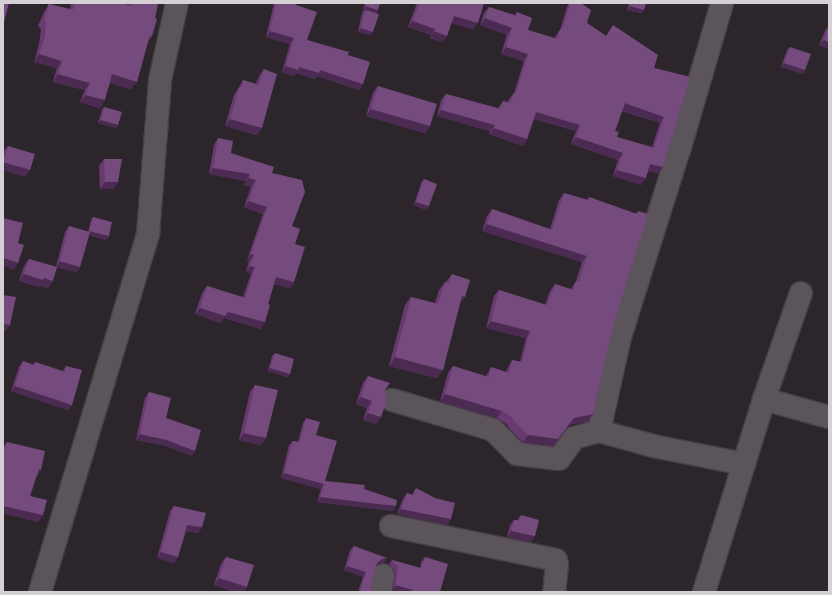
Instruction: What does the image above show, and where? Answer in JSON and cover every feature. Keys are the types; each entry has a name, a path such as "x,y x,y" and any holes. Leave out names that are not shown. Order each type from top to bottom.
{"street":[{"path":"40,592 148,234 160,80 178,3"},
{"path":"599,431 620,337 680,147 722,3"},
{"path":"704,592 764,399 801,294"},
{"path":"764,399 829,417"},
{"path":"392,400 493,430 517,454 559,459 574,438 599,431 653,446 744,464"},
{"path":"391,526 556,560 557,565 554,592"}],"building":[{"path":"3,3 9,3 3,26"},
{"path":"75,3 109,3 116,5 116,3 121,3 132,6 133,3 158,3 155,18 157,19 152,36 150,35 137,82 112,74 105,100 86,95 90,83 58,74 62,61 39,54 45,37 46,22 44,19 49,4 73,10"},
{"path":"276,3 296,3 296,5 317,12 307,40 349,52 348,55 370,62 363,84 320,70 319,73 299,67 298,70 286,66 294,38 270,31"},
{"path":"366,3 380,3 378,10 365,6"},
{"path":"419,3 484,3 478,23 454,16 447,36 434,31 435,29 413,21"},
{"path":"570,3 581,3 591,10 587,23 606,36 613,25 658,55 654,68 690,77 663,167 650,164 646,178 617,170 623,153 576,137 580,125 536,112 527,139 494,128 495,125 441,110 446,94 500,109 503,101 510,103 514,93 516,93 528,54 506,47 512,28 485,18 489,7 516,16 517,12 532,18 528,30 557,39 559,31 564,25","holes":["625,103 664,117 654,148 617,137 619,132 615,131"]},
{"path":"630,3 646,3 644,10 630,6"},
{"path":"365,10 379,14 373,32 361,28"},
{"path":"829,25 829,42 824,40"},
{"path":"790,47 811,54 805,70 784,63"},
{"path":"264,69 277,74 262,128 230,119 239,88 241,88 243,80 259,85"},
{"path":"378,86 437,104 430,126 371,109"},
{"path":"104,107 122,112 118,125 101,120"},
{"path":"218,138 233,141 231,153 274,167 272,173 302,180 305,192 292,226 300,229 295,244 305,247 294,282 276,277 268,304 270,305 265,322 228,312 225,316 200,308 207,286 245,298 255,267 250,266 254,255 251,254 267,207 249,201 256,180 249,178 250,174 213,168"},
{"path":"8,146 35,154 30,170 3,162"},
{"path":"104,159 122,159 118,182 105,182"},
{"path":"424,179 437,184 429,206 416,202"},
{"path":"564,193 588,200 589,197 637,214 638,211 648,214 613,326 593,414 574,418 558,439 528,435 513,420 513,418 502,411 445,394 453,366 488,377 491,367 509,373 512,360 522,362 530,331 491,321 499,290 547,305 555,284 573,290 576,281 579,282 587,256 487,224 492,209 552,230"},
{"path":"93,217 112,222 109,236 89,231"},
{"path":"3,218 23,223 18,243 24,245 18,263 3,258"},
{"path":"69,226 90,232 80,267 60,261"},
{"path":"29,259 57,267 53,281 44,278 43,280 24,274"},
{"path":"452,274 470,280 465,297 462,296 443,370 395,357 411,297 438,304 445,282 449,283"},
{"path":"3,295 16,297 10,325 3,324"},
{"path":"275,353 294,359 290,374 270,368"},
{"path":"23,361 34,365 35,362 65,372 66,366 82,370 72,405 15,386"},
{"path":"368,376 390,383 385,390 387,400 381,417 368,413 372,401 361,397"},
{"path":"255,385 278,390 266,438 244,433"},
{"path":"149,392 171,398 166,418 201,430 195,451 167,440 140,434"},
{"path":"306,418 320,422 316,435 337,441 325,481 365,485 364,489 397,500 396,506 320,497 324,484 284,473 293,441 300,442"},
{"path":"7,442 45,451 41,470 39,469 30,496 47,500 43,515 3,506 3,450"},
{"path":"416,488 435,498 455,503 451,519 401,509 407,493 413,495"},
{"path":"174,506 206,513 202,527 187,525 178,557 161,552"},
{"path":"521,515 539,520 535,536 511,531 514,520 519,521"},
{"path":"354,546 387,558 382,559 377,563 371,585 372,592 360,592 366,572 347,566"},
{"path":"226,557 254,565 247,587 219,578"},
{"path":"425,557 448,564 440,592 412,592 413,590 396,585 398,566 392,560 421,568"}]}
